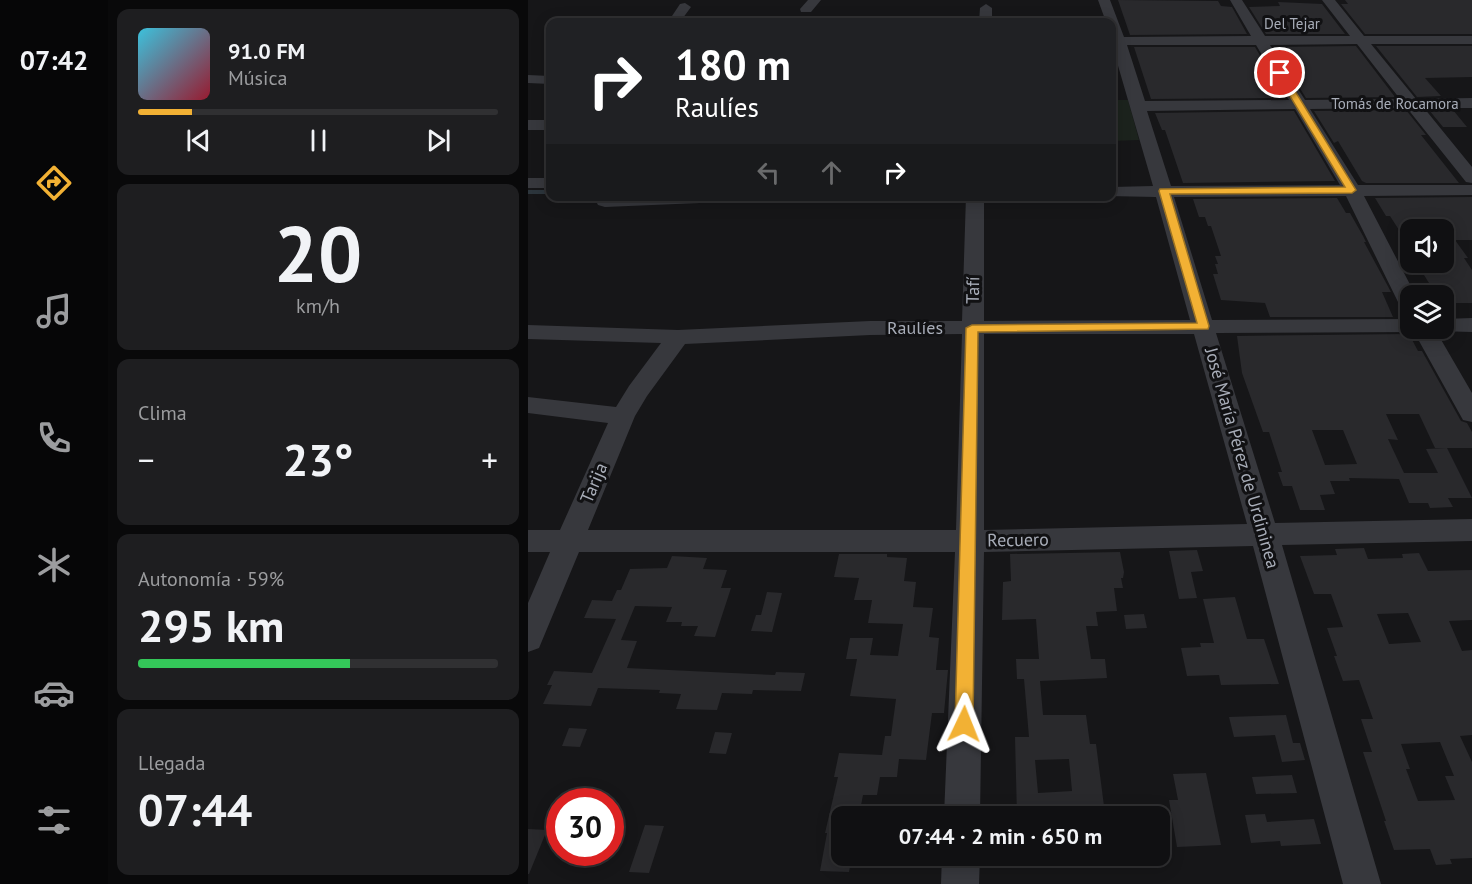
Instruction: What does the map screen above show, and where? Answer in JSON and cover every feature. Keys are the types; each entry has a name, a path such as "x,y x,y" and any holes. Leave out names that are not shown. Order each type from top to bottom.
{"street":[{"name":"José María Pérez de Urdininea","path":"1104,0 1109,18"},
{"path":"1236,0 1352,190 1400,285"},
{"path":"1328,0 1472,178"},
{"path":"677,18 685,7"},
{"path":"986,8 986,18"},
{"name":"Del Tejar","path":"1116,41 1472,40"},
{"name":"José María Pérez de Urdininea","path":"1116,44 1132,100 1164,191 1265,536 1362,884"},
{"path":"528,79 546,80"},
{"name":"Tomás de Rocamora","path":"1132,100 1300,104 1472,103"},
{"path":"528,125 546,125"},
{"path":"528,183 546,183"},
{"path":"1116,192 1472,190"},
{"name":"Tafí","path":"962,806 970,541 975,201"},
{"path":"1454,326 1472,325"},
{"name":"Raulíes","path":"528,332 605,337 678,337 870,328 1400,326"},
{"name":"Tarija","path":"528,638 623,416 637,392 678,337"},
{"path":"1429,339 1472,414"},
{"path":"528,405 623,416"},
{"name":"Recuero","path":"528,541 970,541 1472,530"},
{"path":"960,866 960,884"}],"shaded area":[{"path":"1116,100 1128,100 1139,140 1116,141"}],"building":[{"path":"1118,0 1218,1 1221,6 1232,7 1247,34 1130,35"},
{"path":"1345,0 1472,0 1472,34 1365,34 1341,4 1348,4"},
{"path":"1278,2 1322,4 1345,34 1266,34 1249,7 1280,6"},
{"path":"1356,46 1395,97 1306,98 1274,47"},
{"path":"1376,46 1472,46 1472,77 1425,78 1441,96 1417,97"},
{"path":"1134,47 1255,47 1285,98 1151,99"},
{"path":"1406,110 1426,135 1421,135 1459,183 1366,183 1362,181 1338,141 1334,143 1314,111"},
{"path":"1429,110 1453,110 1467,127 1443,127"},
{"path":"1294,111 1335,181 1183,183 1165,130 1162,130 1155,113"},
{"path":"1472,197 1472,240 1455,240 1468,258 1464,258 1472,270 1472,303 1456,303 1454,285 1430,285 1423,273 1454,273 1454,219 1400,219 1400,232 1390,216 1386,216 1375,198"},
{"path":"1337,198 1346,213 1350,213 1391,292 1382,292 1393,317 1270,317 1265,303 1221,300 1213,274 1218,274 1215,256 1221,256 1211,226 1208,226 1205,217 1199,217 1193,199"},
{"path":"1400,334 1400,339 1412,339 1418,351 1422,351 1461,421 1467,423 1472,432 1472,448 1447,448 1472,498 1448,498 1453,507 1430,508 1428,503 1409,503 1399,479 1349,478 1350,481 1330,481 1335,494 1320,495 1325,510 1300,510 1292,486 1283,486 1278,472 1282,472 1269,432 1263,432 1242,373 1237,336","holes":["1386,414 1419,414 1435,448 1447,448 1426,449 1438,473 1404,473 1388,439 1398,440","1312,430 1343,430 1357,464 1325,465"]},
{"path":"1364,548 1368,559 1403,558 1402,554 1419,553 1428,571 1472,570 1472,620 1449,621 1462,651 1472,650 1472,735 1460,736 1472,762 1472,858 1450,859 1452,864 1436,865 1430,849 1394,850 1363,752 1372,752 1361,719 1373,719 1359,680 1343,681 1334,656 1337,656 1327,628 1343,627 1331,594 1314,594 1300,556 1337,555 1335,549","holes":["1408,613 1421,642 1389,644 1377,614","1440,742 1454,776 1445,776 1455,800 1418,801 1406,769 1410,769 1401,744"]},
{"path":"1197,550 1203,571 1191,572 1197,598 1179,599 1169,551"},
{"path":"1120,552 1124,572 1121,578 1123,588 1114,588 1117,611 1096,612 1098,626 1086,626 1091,659 1105,659 1107,678 1040,681 1043,715 1086,715 1090,744 1096,744 1104,806 1017,806 1015,737 1029,737 1024,679 1017,679 1016,659 1039,659 1036,619 1002,620 1003,582 1011,581 1010,554","holes":["1069,759 1072,791 1038,793 1035,760"]},
{"path":"839,554 887,554 887,557 907,558 904,581 916,582 913,607 933,608 929,637 939,638 936,670 948,670 944,713 932,713 926,760 899,759 897,777 880,777 877,795 863,795 861,806 831,806 838,777 834,777 839,753 882,755 885,736 891,736 896,699 850,696 857,659 846,659 850,638 873,638 870,655 898,656 903,624 868,623 872,600 854,600 859,578 834,577"},
{"path":"672,556 707,558 703,569 727,570 721,588 731,588 715,637 694,636 698,626 681,626 682,622 666,622 672,607 635,606 621,640 637,641 627,668 775,675 776,672 805,673 801,691 753,690 752,694 722,693 717,710 676,709 681,694 659,693 660,690 598,688 591,706 543,704 552,685 547,685 554,671 592,673 616,619 584,618 592,600 612,601 617,590 621,590 630,569 667,568"},
{"path":"767,592 782,593 772,632 751,631 756,615 761,615"},
{"path":"1235,597 1247,639 1264,639 1279,684 1221,685 1219,675 1187,676 1181,648 1201,647 1200,643 1214,643 1203,599"},
{"path":"1144,614 1147,628 1126,629 1124,615"},
{"path":"1286,715 1293,743 1300,743 1305,760 1282,762 1275,735 1234,737 1229,717"},
{"path":"569,728 587,729 580,747 562,746"},
{"path":"715,732 732,733 726,754 709,753"},
{"path":"1206,773 1221,845 1177,847 1169,800 1178,800 1173,774"},
{"path":"1292,775 1297,793 1256,794 1252,777"},
{"path":"831,807 831,866 850,866 849,872 820,871 827,833 825,833"},
{"path":"1265,814 1267,822 1314,819 1321,844 1281,846 1280,841 1251,843 1245,815"},
{"path":"645,825 664,826 649,873 629,872"},
{"path":"528,829 546,830 546,832 528,874"}],"waterway":[{"path":"528,192 546,192"}],"route":[{"path":"964,724 970,541 972,328 1203,326 1164,191 1352,190 1280,73"}]}
